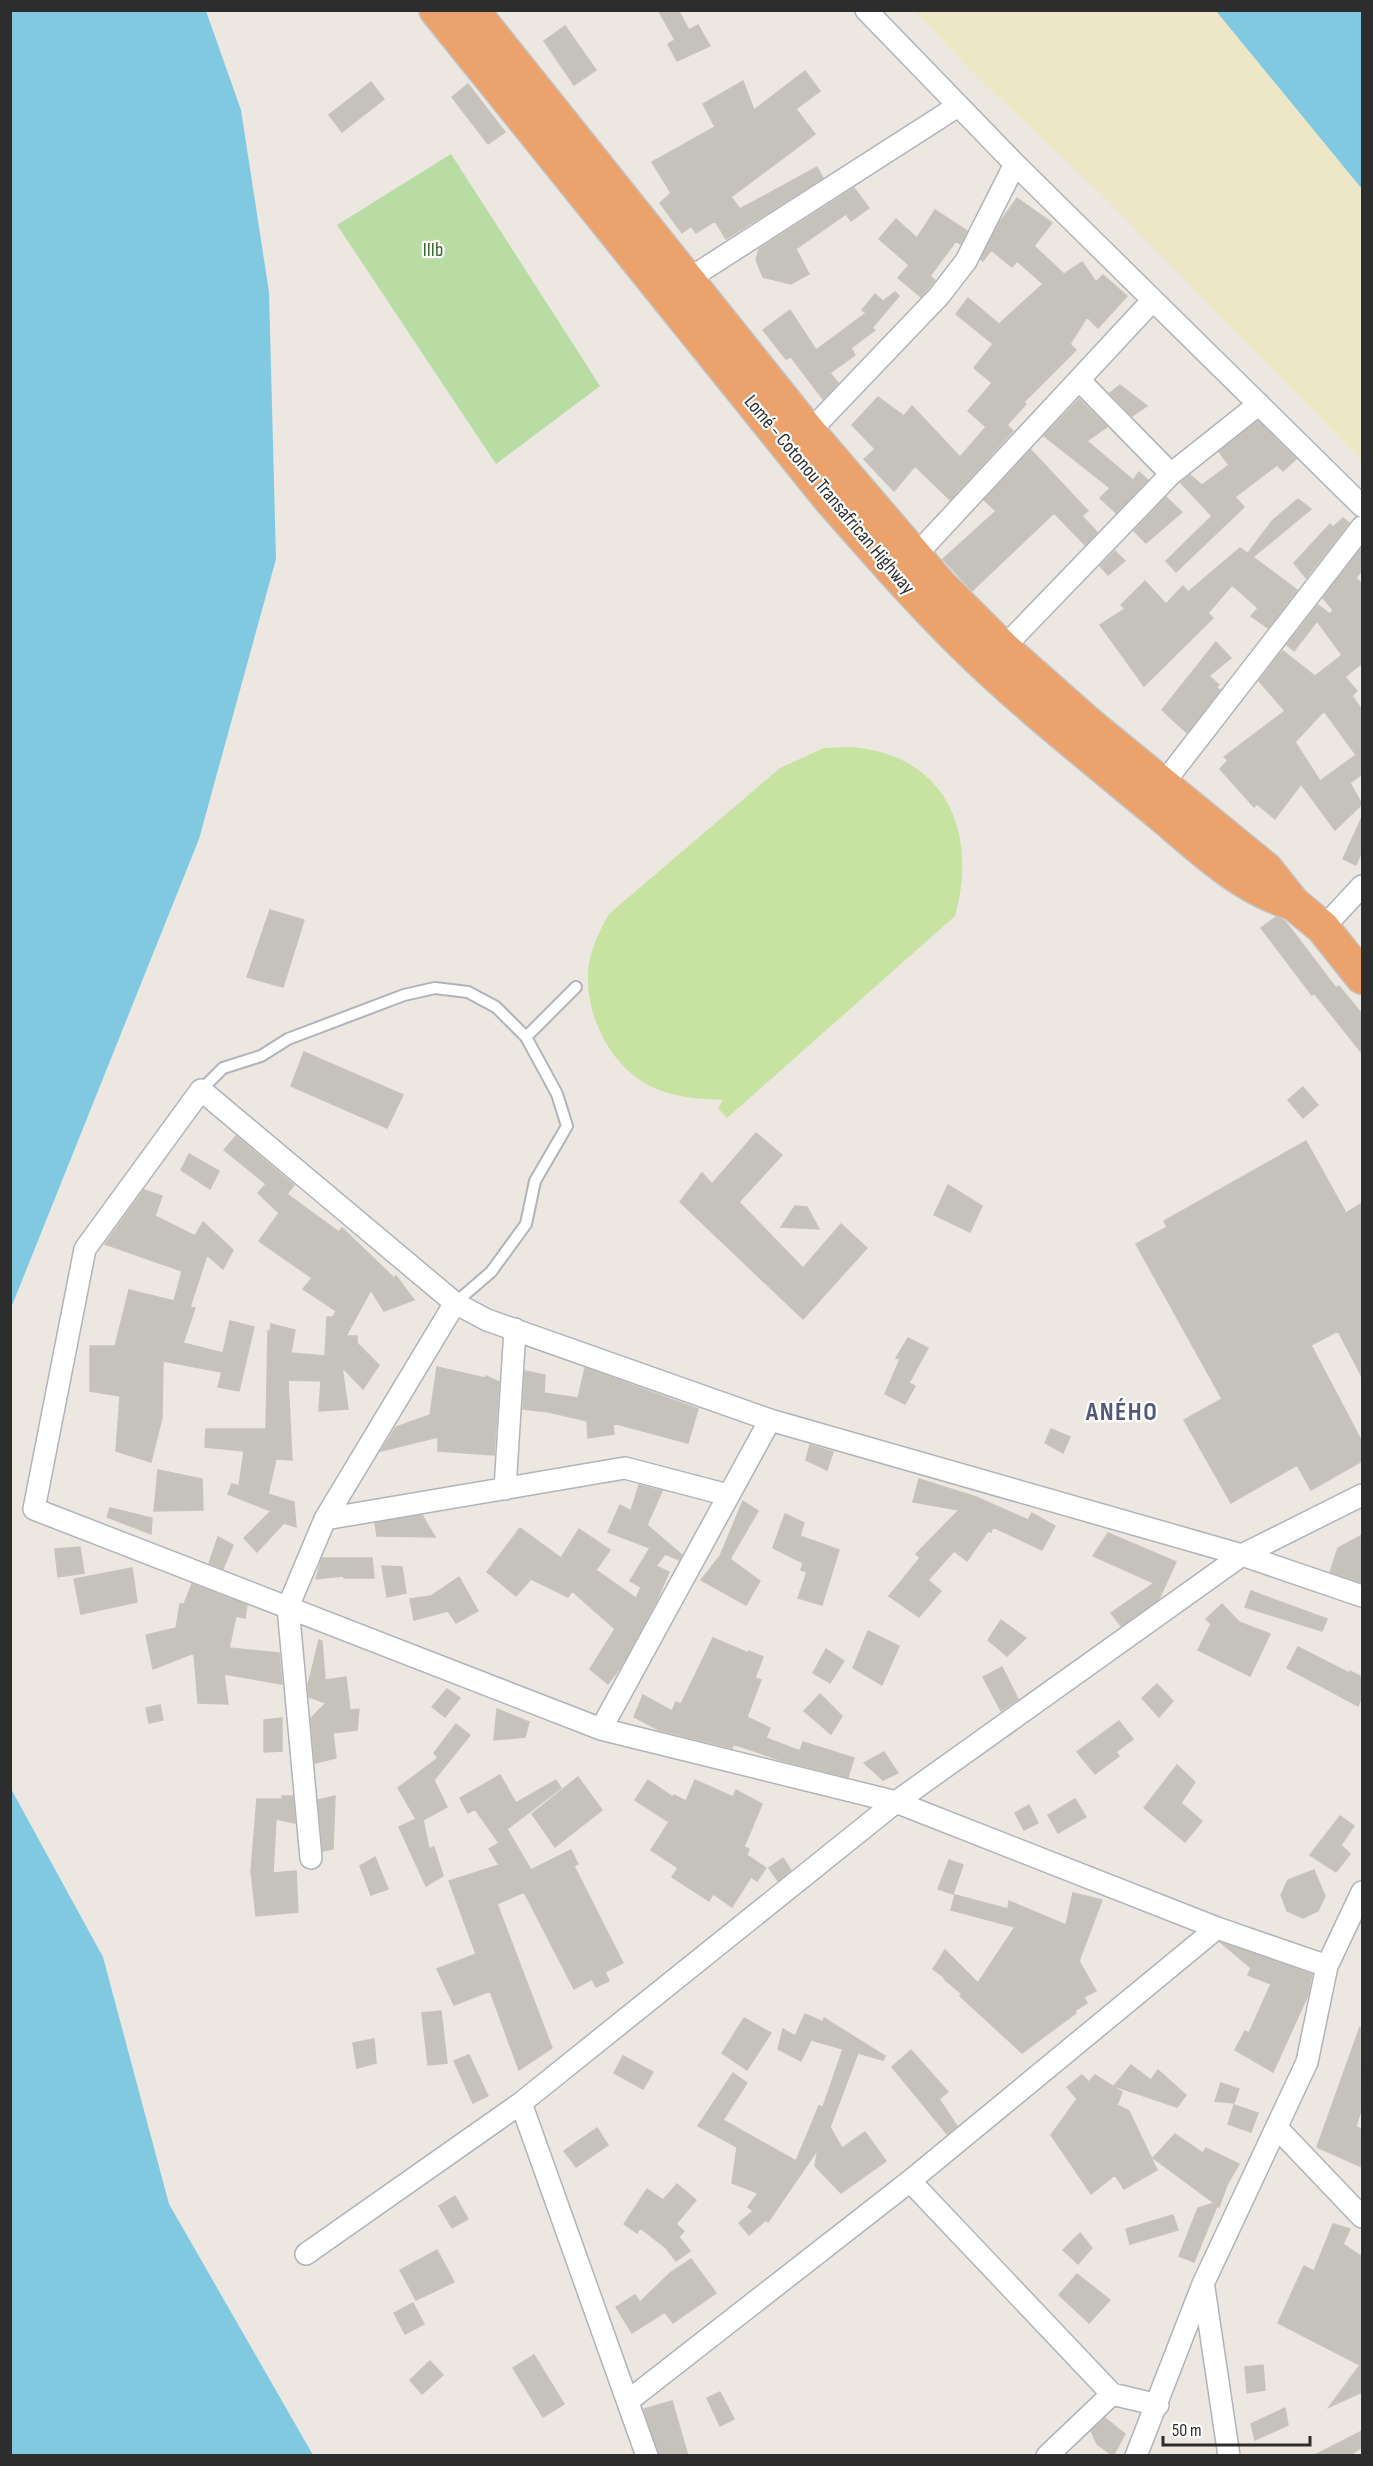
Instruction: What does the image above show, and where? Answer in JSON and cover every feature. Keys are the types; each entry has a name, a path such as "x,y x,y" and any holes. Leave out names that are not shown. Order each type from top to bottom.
{"highway":[{"name":"Lomé - Cotonou Transafrican Highway","path":"472,10 809,432 915,556 1003,648 1090,725 1266,869 1293,903 1323,928 1362,977"},
{"name":"Lomé - Cotonou Transafrican Highway","path":"438,11 829,498 875,551 959,640 1070,739 1236,876 1267,896 1293,903"}],"street":[{"path":"866,10 1015,164 1362,506"},
{"path":"687,280 958,106"},
{"path":"809,432 946,287 966,261 1015,164"},
{"path":"915,556 1154,300"},
{"path":"1078,380 1171,474"},
{"path":"1003,648 1171,474 1259,404"},
{"path":"1163,784 1362,527"},
{"path":"1323,928 1362,886"},
{"path":"1327,1966 1217,1928 896,1802 602,1729 34,1509 85,1249 201,1090 455,1303 487,1320 770,1420 1242,1555 1362,1596"},
{"path":"310,1858 288,1607 325,1519 455,1303"},
{"path":"505,1489 515,1329"},
{"path":"602,1729 770,1420"},
{"path":"325,1519 625,1468 728,1495"},
{"path":"306,2254 521,2103 896,1802 1242,1555 1362,1494"},
{"path":"1141,2454 1203,2284 1278,2129 1307,2062 1327,1966 1362,1892"},
{"path":"628,2401 910,2181 1217,1928"},
{"path":"521,2103 647,2456"},
{"path":"1278,2129 1362,2217"},
{"path":"910,2181 1112,2394 1158,2405"},
{"path":"1203,2284 1229,2456"},
{"path":"1047,2456 1112,2394"}],"lane":[{"path":"526,1037 576,987"},
{"path":"201,1090 223,1068 261,1056 288,1039 404,994 435,988 468,992 495,1007 526,1037 557,1094 567,1126 535,1181 526,1224 491,1272 455,1303"}],"green space":[{"name":"IIIb","path":"451,154 600,386 496,464 337,225"},
{"path":"849,747 882,752 909,764 931,780 947,802 957,826 962,854 961,884 955,916 727,1118 718,1108 723,1100 679,1096 648,1085 632,1074 607,1045 592,1010 588,973 590,957 609,914 780,768 824,748"}],"sand":[{"path":"914,11 1216,11 1362,189 1362,461 1102,195 979,79"}],"water":[{"path":"11,10 206,11 241,110 269,292 276,559 199,839 11,1308"},
{"path":"1216,11 1362,11 1362,189"},
{"path":"10,1787 103,1957 169,2204 313,2455 11,2455"}],"building":[{"path":"658,10 678,10 689,30 698,25 710,46 677,61 668,44 675,40"},
{"path":"565,26 596,70 574,85 544,41"},
{"path":"805,71 820,91 796,109 815,134 731,197 740,209 817,167 823,178 726,239 715,221 696,233 691,226 682,233 660,203 671,193 652,162 715,127 703,104 743,81 754,110"},
{"path":"371,82 384,99 342,132 329,115"},
{"path":"468,84 505,132 488,144 452,97"},
{"path":"854,188 869,208 851,221 846,214 796,249 809,274 791,284 763,277 756,260 759,249"},
{"path":"1017,198 1052,223 1034,246 1064,274 1082,262 1096,282 1103,275 1127,296 1098,328 1087,317 1070,344 1076,350 1024,402 1026,404 1007,425 1013,431 950,500 915,466 894,491 864,459 875,449 852,425 878,397 904,416 912,406 960,457 986,427 968,411 992,383 974,368 993,344 956,314 968,298 999,324 1043,284 1017,261 1012,267 991,250 983,261 981,259 1000,222"},
{"path":"935,210 967,231 960,244 956,241 930,276 935,280 921,297 898,278 909,265 879,239 896,219 917,238"},
{"path":"895,292 899,296 872,328 875,330 851,348 855,355 830,373 838,383 823,399 791,357 786,359 763,330 790,310 816,350 866,313 862,310 875,294 883,301"},
{"path":"1120,385 1147,406 1132,416 1110,393"},
{"path":"1079,399 1107,427 1087,441 1133,480 1139,472 1148,480 1116,513 1100,498 1110,488 1044,436"},
{"path":"1258,421 1296,459 1283,471 1277,465 1235,497 1244,507 1176,572 1166,561 1212,516 1181,483 1190,475 1202,485 1229,465 1219,452"},
{"path":"1031,450 1088,511 1082,516 1097,532 1085,545 1054,513 972,591 943,559 996,511 984,500"},
{"path":"1166,497 1182,512 1146,543 1134,531"},
{"path":"1298,499 1311,509 1253,557 1297,590 1268,628 1251,616 1258,608 1232,585 1208,613 1213,618 1144,686 1100,625 1125,609 1121,605 1145,581 1166,604 1183,586 1188,592 1240,548 1252,556 1248,553 1272,521"},
{"path":"1343,518 1349,523 1306,578 1294,563 1330,524 1333,527"},
{"path":"1362,547 1362,570 1356,578 1362,584 1362,663 1345,677 1357,691 1352,696 1362,710 1362,774 1350,783 1362,804 1335,830 1301,784 1275,819 1257,804 1254,807 1220,769 1228,760 1224,757 1285,711 1259,681 1283,651 1315,676 1342,655 1317,621 1294,651 1287,645 1318,605 1330,614 1333,610 1323,598","holes":["1324,711 1356,755 1320,781 1295,742"]},
{"path":"1115,551 1125,561 1108,575 1100,566"},
{"path":"1216,642 1231,658 1209,676 1219,685 1216,687 1220,690 1187,733 1162,710"},
{"path":"1362,817 1362,851 1356,865 1343,859"},
{"path":"270,910 304,920 283,987 247,977"},
{"path":"1276,917 1285,921 1336,988 1339,986 1362,1014 1362,1053 1314,993 1312,995 1261,928"},
{"path":"304,1052 403,1095 387,1128 291,1086"},
{"path":"1303,1087 1318,1105 1303,1118 1288,1100"},
{"path":"756,1133 782,1155 739,1202 803,1268 841,1224 867,1248 803,1319 680,1202 702,1173 712,1184"},
{"path":"236,1136 294,1185 287,1194 339,1232 342,1228 394,1278 396,1276 414,1300 384,1311 371,1290 346,1336 357,1336 357,1343 379,1365 363,1389 342,1367 348,1409 319,1411 321,1381 288,1380 292,1460 276,1459 268,1494 294,1502 296,1527 284,1523 257,1552 244,1538 271,1511 228,1494 232,1484 239,1486 244,1451 205,1447 206,1429 266,1429 268,1331 270,1332 271,1324 295,1330 291,1353 325,1356 327,1317 333,1317 336,1311 303,1289 312,1278 259,1241 279,1213 258,1193 266,1184 224,1150"},
{"path":"1306,1141 1346,1213 1362,1203 1362,1377 1338,1331 1311,1345 1362,1442 1362,1461 1311,1490 1297,1465 1231,1503 1184,1420 1222,1399 1136,1244 1167,1227 1164,1221"},
{"path":"189,1154 219,1171 210,1189 181,1170"},
{"path":"948,1185 982,1206 970,1232 934,1215"},
{"path":"144,1190 162,1196 155,1216 195,1236 203,1222 233,1250 223,1269 207,1255 190,1307 195,1308 183,1343 223,1353 230,1321 254,1327 239,1391 218,1387 222,1372 163,1361 162,1418 151,1462 116,1451 120,1396 90,1391 90,1346 115,1346 129,1290 174,1301 182,1271 105,1244"},
{"path":"795,1206 807,1207 819,1229 781,1227"},
{"path":"908,1338 928,1348 909,1383 915,1386 905,1404 885,1394 900,1359 896,1358"},
{"path":"437,1367 485,1378 486,1376 499,1382 494,1455 438,1451 438,1437 381,1451 396,1427 430,1415"},
{"path":"585,1368 698,1409 688,1443 613,1423 614,1434 588,1438 587,1421 549,1412 523,1409 525,1371 545,1375 544,1393 578,1398"},
{"path":"1051,1429 1070,1437 1063,1453 1045,1443"},
{"path":"810,1445 833,1452 827,1470 806,1460"},
{"path":"158,1470 202,1479 203,1510 154,1511"},
{"path":"919,1479 976,1497 1028,1520 1032,1513 1055,1526 1042,1550 993,1527 967,1561 954,1551 928,1580 941,1591 919,1617 889,1596 920,1558 916,1554 959,1510 913,1502"},
{"path":"639,1485 662,1491 647,1525 682,1555 679,1560 665,1554 656,1566 669,1572 656,1602 622,1665 608,1684 590,1669 615,1629 572,1591 568,1597 531,1579 516,1596 487,1572 520,1528 561,1558 579,1529 610,1550 596,1570 636,1598 641,1587 630,1581 650,1548 608,1532 620,1505 631,1511"},
{"path":"743,1501 758,1511 730,1559 760,1581 746,1605 701,1580 720,1556"},
{"path":"110,1508 152,1518 151,1534 107,1517"},
{"path":"785,1514 804,1523 800,1536 839,1550 822,1605 798,1598 807,1572 801,1570 803,1563 773,1548"},
{"path":"422,1515 435,1537 377,1536 375,1523"},
{"path":"1108,1533 1176,1562 1159,1599 1121,1626 1111,1613 1154,1583 1093,1556"},
{"path":"1362,1535 1362,1583 1330,1572 1338,1548"},
{"path":"218,1537 233,1545 223,1569 209,1563"},
{"path":"80,1547 84,1573 58,1577 55,1549"},
{"path":"322,1558 372,1558 374,1578 344,1578 343,1576 316,1579"},
{"path":"382,1566 402,1567 406,1593 387,1597"},
{"path":"132,1568 137,1602 81,1614 74,1579"},
{"path":"459,1577 478,1611 456,1623 448,1611 414,1620 410,1599 431,1596"},
{"path":"192,1584 247,1605 245,1618 236,1616 229,1648 279,1653 282,1684 224,1674 228,1704 198,1703 194,1653 153,1669 146,1635 176,1628 180,1604 184,1604"},
{"path":"1251,1591 1327,1619 1322,1631 1245,1607"},
{"path":"1222,1604 1239,1622 1270,1634 1250,1676 1198,1650 1211,1624 1206,1619"},
{"path":"1001,1620 1026,1638 1007,1656 988,1640"},
{"path":"868,1631 899,1646 882,1685 853,1668"},
{"path":"713,1638 763,1657 755,1678 761,1680 747,1717 770,1728 766,1738 800,1751 803,1742 854,1758 848,1777 780,1760 733,1744 732,1748 659,1730 634,1717 643,1695 672,1711 676,1702 681,1704"},
{"path":"319,1640 322,1641 325,1680 346,1677 350,1710 359,1709 357,1730 333,1733 336,1758 315,1763 311,1718 326,1703 309,1697 308,1685"},
{"path":"1298,1647 1349,1673 1350,1671 1362,1677 1362,1696 1358,1706 1287,1668"},
{"path":"826,1649 844,1661 830,1683 813,1673"},
{"path":"1002,1667 1018,1699 1001,1711 983,1677"},
{"path":"1157,1684 1173,1701 1159,1717 1142,1698"},
{"path":"447,1689 460,1698 445,1717 432,1707"},
{"path":"820,1694 842,1716 831,1734 804,1711"},
{"path":"160,1705 163,1720 149,1723 146,1708"},
{"path":"497,1709 529,1722 525,1737 494,1740"},
{"path":"282,1718 282,1751 264,1752 264,1720"},
{"path":"1119,1721 1133,1739 1116,1752 1119,1756 1095,1774 1077,1752"},
{"path":"456,1724 470,1735 434,1780 447,1807 423,1820 429,1849 434,1847 443,1876 426,1886 399,1827 416,1819 398,1788 438,1758 434,1753"},
{"path":"884,1752 898,1773 883,1780 864,1763"},
{"path":"1177,1765 1195,1782 1181,1803 1202,1821 1185,1842 1144,1808"},
{"path":"500,1775 516,1803 556,1780 561,1788 507,1829 531,1870 571,1850 578,1864 574,1866 623,1963 605,1972 609,1981 596,1987 592,1979 574,1989 524,1892 497,1904 552,2048 519,2070 490,1991 454,2005 437,1969 476,1954 449,1881 499,1865 489,1849 499,1843 475,1809 468,1813 460,1798"},
{"path":"578,1777 602,1810 555,1847 532,1814"},
{"path":"648,1780 673,1797 674,1795 686,1801 695,1780 733,1797 736,1790 762,1804 744,1847 749,1849 747,1855 766,1868 757,1881 751,1877 732,1907 713,1894 709,1901 672,1877 678,1868 651,1850 669,1822 635,1800"},
{"path":"282,1796 293,1796 295,1823 276,1819 273,1873 296,1871 298,1912 256,1916 251,1871 257,1799 283,1799"},
{"path":"335,1796 333,1849 323,1851 318,1800"},
{"path":"1075,1799 1086,1817 1058,1833 1048,1815"},
{"path":"1029,1805 1038,1823 1024,1830 1015,1813"},
{"path":"1340,1816 1354,1826 1341,1845 1350,1854 1336,1872 1310,1855"},
{"path":"375,1857 388,1889 371,1895 360,1866"},
{"path":"783,1858 791,1870 778,1881 769,1868"},
{"path":"949,1860 963,1865 953,1894 938,1889"},
{"path":"1314,1870 1325,1896 1318,1911 1303,1918 1287,1911 1281,1895 1288,1880"},
{"path":"1073,1893 1102,1900 1079,1961 1096,1991 1084,1997 1087,2003 1075,2011 1076,2013 1022,2053 933,1969 945,1950 978,1983 1015,1927 951,1910 955,1895 1008,1909 1009,1901 1066,1925"},
{"path":"1220,1942 1312,1974 1308,1995 1273,2072 1235,2050 1245,2031 1249,2033 1271,1984 1248,1975 1251,1968"},
{"path":"441,2011 447,2063 428,2065 422,2013"},
{"path":"805,2014 823,2022 824,2018 885,2056 883,2060 858,2053 830,2127 842,2148 865,2132 886,2161 841,2193 815,2166 818,2149 768,2222 766,2220 749,2235 739,2223 753,2211 748,2207 758,2193 732,2183 737,2147 698,2126 733,2073 747,2083 723,2120 796,2161 819,2106 823,2107 843,2049 811,2040 801,2061 778,2049 783,2029 795,2036"},
{"path":"744,2018 771,2033 747,2070 722,2053"},
{"path":"1360,2027 1362,2107 1356,2126 1362,2130 1362,2167 1317,2147"},
{"path":"374,2039 376,2063 357,2068 353,2043"},
{"path":"911,2050 948,2092 939,2099 957,2126 947,2134 892,2067"},
{"path":"469,2055 488,2096 473,2103 454,2061"},
{"path":"623,2056 653,2072 643,2089 614,2073"},
{"path":"1131,2065 1151,2080 1158,2070 1186,2095 1177,2107 1114,2086"},
{"path":"1082,2075 1089,2082 1095,2075 1122,2092 1117,2105 1129,2111 1157,2170 1124,2189 1115,2175 1091,2194 1051,2135 1077,2099 1067,2087"},
{"path":"1221,2083 1239,2089 1234,2103 1215,2101"},
{"path":"1234,2105 1258,2113 1251,2132 1228,2124"},
{"path":"597,2128 608,2145 576,2167 564,2151"},
{"path":"1175,2134 1203,2153 1206,2148 1239,2164 1227,2185 1219,2207 1217,2206 1194,2262 1179,2256 1198,2208 1214,2203 1153,2158"},
{"path":"677,2184 696,2200 676,2224 684,2231 679,2237 690,2251 676,2261 666,2248 640,2228 637,2233 624,2224 647,2189 663,2200"},
{"path":"455,2196 468,2219 452,2228 439,2206"},
{"path":"1173,2215 1178,2230 1130,2244 1126,2229"},
{"path":"1333,2224 1350,2229 1343,2244 1362,2257 1362,2392 1329,2407 1360,2365 1278,2323 1304,2266 1314,2271"},
{"path":"1080,2233 1092,2248 1078,2264 1063,2250"},
{"path":"437,2250 454,2282 416,2300 400,2270"},
{"path":"691,2259 716,2293 673,2323 665,2312 632,2333 616,2307 635,2295 640,2302 670,2273"},
{"path":"1077,2274 1110,2300 1089,2323 1059,2295"},
{"path":"413,2303 424,2324 405,2334 394,2313"},
{"path":"534,2355 564,2404 543,2417 513,2368"},
{"path":"430,2361 443,2375 422,2394 410,2380"},
{"path":"1263,2365 1265,2390 1247,2393 1245,2367"},
{"path":"720,2392 734,2419 720,2426 707,2398"},
{"path":"672,2401 688,2456 659,2456 644,2409"},
{"path":"1285,2408 1288,2425 1255,2440 1251,2424"},
{"path":"1105,2418 1125,2434 1113,2456 1097,2444 1091,2431"},
{"path":"1362,2431 1362,2447 1349,2456 1313,2456"}],"district":[{"name":"ANÉHO","path":"1122,1411"}]}
